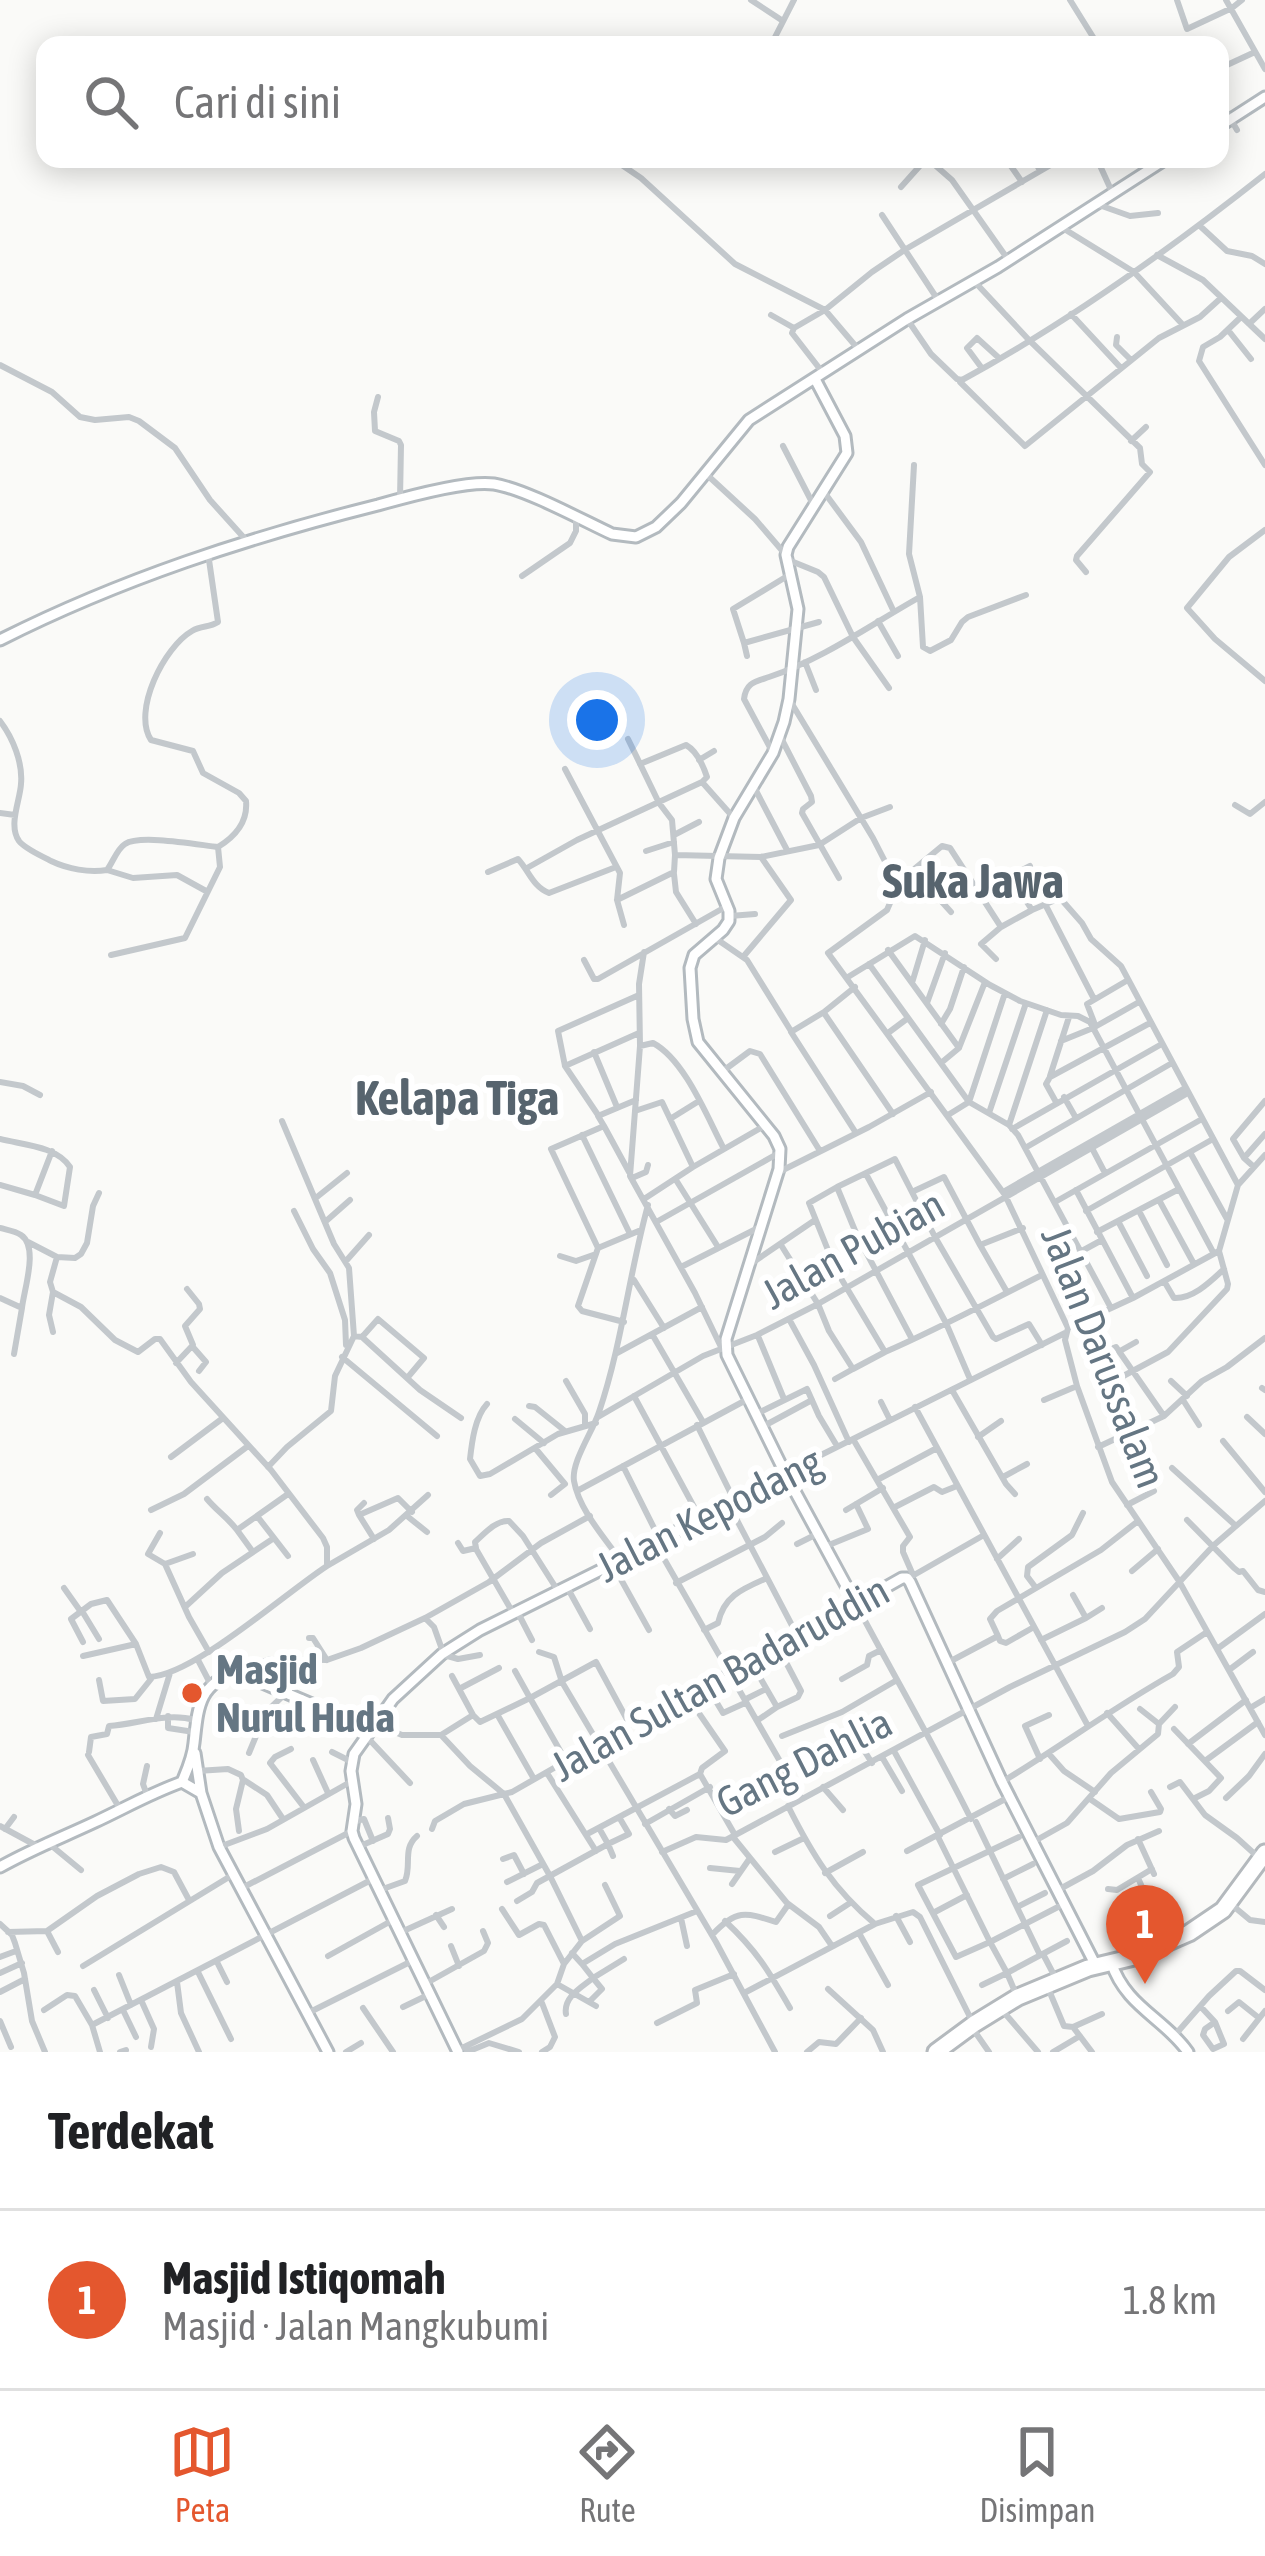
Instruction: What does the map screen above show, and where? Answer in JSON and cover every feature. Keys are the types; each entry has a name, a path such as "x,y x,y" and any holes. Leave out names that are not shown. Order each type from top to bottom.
{"highway":[{"path":"936,2052 1018,1997 1135,1957 1209,1920 1229,1903 1263,1856"}],"street":[{"path":"776,36 794,0"},
{"path":"1070,0 1092,36"},
{"path":"1177,0 1187,29 1242,0"},
{"path":"757,2 783,21"},
{"path":"1229,4 1265,69"},
{"path":"1229,65 1255,52"},
{"path":"1229,120 1265,98"},
{"path":"1229,114 1237,130"},
{"path":"626,168 736,264 825,310 859,350"},
{"path":"901,187 919,168"},
{"path":"938,168 952,180 1008,260"},
{"path":"1012,168 1022,182"},
{"path":"723,1347 781,1153 766,1125 705,1054 694,1033 690,968 694,955 727,926 729,911 716,879 719,858 734,818 773,753 789,698 796,627 796,593 786,556 791,537 824,492 848,444 819,376 792,333 906,249 1045,168"},
{"path":"1100,168 1112,192"},
{"path":"0,640 134,580 247,540 476,484 511,489 612,534 636,537 669,517 749,420 1151,168"},
{"path":"959,381 1134,272 1265,174"},
{"path":"1095,203 1130,216 1158,212"},
{"path":"882,215 938,300"},
{"path":"1061,226 1134,272 1184,326"},
{"path":"1200,226 1227,251 1265,264"},
{"path":"1157,255 1203,280 1265,339"},
{"path":"973,280 1140,448 1141,461 1150,472 1077,556 1086,572"},
{"path":"908,319 931,354 1024,446 1159,338 1200,317 1221,298"},
{"path":"1250,324 1265,309"},
{"path":"1071,314 1121,368"},
{"path":"771,315 794,328"},
{"path":"1241,316 1203,347 1199,361 1265,465"},
{"path":"1228,330 1252,359"},
{"path":"1117,337 1116,345 1131,360"},
{"path":"982,368 967,348 974,340 980,339 999,358"},
{"path":"0,364 52,392 80,417 129,417 157,434 175,448 210,500 247,540"},
{"path":"378,397 375,431 401,445 400,499"},
{"path":"1131,441 1146,427"},
{"path":"783,446 814,506"},
{"path":"914,465 909,554 920,597 923,647 930,652 951,640 968,616 1026,595"},
{"path":"706,473 755,519 790,561 824,578 853,637 889,688"},
{"path":"824,492 861,542 894,612"},
{"path":"522,576 570,543 576,517"},
{"path":"1265,530 1226,560 1187,608 1215,639 1265,680"},
{"path":"107,870 130,842 218,847 230,840 246,818 246,801 239,793 203,773 193,751 151,740 145,724 150,688 162,665 191,631 218,622 208,553"},
{"path":"747,656 732,611 789,575"},
{"path":"773,753 744,700 751,683 791,670 920,597"},
{"path":"878,621 898,656"},
{"path":"744,643 819,622"},
{"path":"805,662 816,691"},
{"path":"789,698 893,877 913,870 946,846 1001,927"},
{"path":"0,721 20,766 17,838 28,848 65,866 133,878 177,875 206,891"},
{"path":"780,736 811,796 812,802 802,813 838,878"},
{"path":"628,739 671,820 676,892 696,924"},
{"path":"527,868 706,777 692,748 682,746 640,764"},
{"path":"699,760 714,751"},
{"path":"566,769 616,867 624,925"},
{"path":"702,782 734,818"},
{"path":"753,785 787,850"},
{"path":"1235,806 1250,814 1265,802"},
{"path":"675,855 761,857 819,844 861,818 890,807"},
{"path":"0,813 15,815"},
{"path":"646,850 699,822"},
{"path":"111,955 184,938 220,867 218,847"},
{"path":"742,956 791,901 761,857"},
{"path":"488,872 515,858 527,868 535,885 549,893 616,867"},
{"path":"980,892 1030,866"},
{"path":"913,870 951,912"},
{"path":"617,900 674,872"},
{"name":"Jalan Darussalam","path":"893,877 887,910 828,953 1005,1195 1066,1331 1077,1386 1112,1482 1179,1581 1265,1735"},
{"path":"1011,877 1032,910"},
{"path":"996,958 981,944 1001,927 1060,898 1091,939 1118,963 1238,1185"},
{"path":"1046,904 1094,998"},
{"path":"584,960 598,979 696,924 729,911 755,914"},
{"path":"1056,924 1074,912"},
{"path":"848,976 915,936 1005,993 1069,1017 1085,1018 1095,1027"},
{"path":"715,938 742,956 856,1133"},
{"path":"911,983 925,940"},
{"path":"888,950 959,1048"},
{"path":"631,1177 644,952"},
{"path":"926,1003 945,953"},
{"path":"868,962 968,1102 1010,1127 1025,1148 1111,1309"},
{"path":"941,1024 964,967"},
{"path":"1128,980 1094,998 1087,1007 1115,1069 1216,1251 1229,1287 1168,1352 1114,1383 1139,1427"},
{"path":"941,1063 959,1048 985,982"},
{"path":"791,1032 854,987"},
{"path":"949,1115 968,1102 1005,993"},
{"path":"639,995 558,1031 565,1066 657,1221 817,1534 974,1820 1041,1954 1064,2026 1073,2027 1102,2014"},
{"path":"1061,1041 1139,1002"},
{"path":"989,1114 1026,1003"},
{"path":"1010,1127 1047,1010"},
{"path":"824,1012 893,1114"},
{"path":"1069,1017 1046,1084 1076,1118"},
{"path":"888,1033 908,1018"},
{"path":"1050,1077 1150,1023"},
{"path":"565,1066 639,1033"},
{"path":"640,1046 652,1043 666,1051 724,1149"},
{"path":"1010,1127 1162,1044"},
{"path":"721,1072 750,1051 760,1054 820,1151"},
{"path":"594,1052 617,1107"},
{"path":"1025,1148 1172,1063"},
{"path":"0,1082 40,1095"},
{"name":"Jalan Pubian","path":"487,1404 470,1459 477,1474 490,1474 565,1431 597,1420 723,1347 758,1335 846,1289 1186,1090"},
{"path":"778,1172 931,1092"},
{"path":"598,1116 636,1100"},
{"path":"635,1111 660,1101 693,1167"},
{"path":"670,1118 699,1101"},
{"path":"1254,1167 1233,1139 1265,1101"},
{"path":"1055,1202 1202,1119"},
{"path":"282,1121 335,1247 350,1268 349,1293 358,1337 461,1418"},
{"path":"551,1495 569,1482 597,1420 624,1322 646,1202 693,1167 766,1125"},
{"path":"604,1126 551,1149 597,1251 579,1309 624,1322"},
{"path":"1244,1159 1265,1134"},
{"path":"582,1135 630,1234"},
{"path":"0,1139 52,1151 70,1167 64,1206 0,1185"},
{"path":"1086,1211 1213,1139"},
{"path":"1090,1146 1105,1173"},
{"path":"35,1195 52,1151"},
{"path":"1190,1152 1227,1219"},
{"path":"657,1221 781,1153"},
{"path":"1216,1251 1238,1185 1265,1155"},
{"path":"885,1352 846,1289 810,1202 896,1159 935,1237 995,1338 1029,1324 1042,1345"},
{"path":"631,1177 646,1172 648,1165"},
{"path":"316,1198 347,1173"},
{"path":"866,1174 946,1323 971,1380"},
{"path":"914,1191 944,1176 1007,1292"},
{"path":"676,1180 718,1247"},
{"path":"836,1187 912,1339"},
{"path":"1097,1232 1180,1189"},
{"path":"1076,1190 1133,1298"},
{"path":"0,1228 57,1257 75,1258 90,1234 99,1193"},
{"path":"325,1222 350,1200"},
{"path":"1159,1200 1194,1264"},
{"path":"294,1211 330,1273 345,1320 345,1353 437,1436"},
{"path":"1138,1211 1167,1265"},
{"path":"749,1265 816,1220"},
{"path":"1118,1220 1148,1276"},
{"path":"681,1267 761,1227"},
{"path":"980,1245 1023,1228"},
{"path":"560,1256 578,1261 641,1230"},
{"path":"346,1262 369,1235"},
{"path":"1080,1252 1102,1240"},
{"path":"14,1354 28,1242"},
{"path":"782,1245 853,1369"},
{"name":"Jalan Kepodang","path":"352,1762 393,1699 442,1654 1216,1251"},
{"path":"53,1332 50,1282 57,1257"},
{"path":"1164,1281 1174,1298 1181,1299 1204,1287 1223,1269"},
{"path":"835,1379 1042,1275"},
{"path":"633,1278 664,1328"},
{"path":"176,1363 192,1346 185,1326 200,1306 187,1289"},
{"path":"53,1292 81,1307 134,1352 160,1339 323,1538 327,1566"},
{"path":"0,1298 22,1308"},
{"path":"617,1353 702,1307"},
{"path":"268,1466 331,1411 335,1376 345,1353 378,1319 424,1360 407,1378"},
{"path":"789,1319 851,1440 910,1537 903,1546 910,1576 984,1535"},
{"path":"652,1334 700,1423 749,1546 797,1635"},
{"path":"758,1335 784,1399"},
{"path":"1098,1447 1164,1416 1202,1381 1265,1338"},
{"path":"1120,1351 1136,1342"},
{"path":"192,1346 206,1362 199,1371"},
{"path":"1101,1353 1115,1346 1120,1351 1164,1416"},
{"path":"566,1381 585,1414 585,1425"},
{"path":"1171,1381 1199,1425"},
{"path":"1044,1400 1077,1386"},
{"path":"756,1414 808,1389 838,1447"},
{"path":"952,1390 1015,1494"},
{"path":"634,1396 700,1518"},
{"path":"577,1491 748,1399"},
{"path":"762,1426 812,1400"},
{"path":"881,1402 890,1420"},
{"path":"529,1406 565,1431"},
{"path":"914,1407 1088,1726"},
{"path":"1247,1417 1265,1434"},
{"path":"171,1457 223,1418"},
{"path":"515,1420 544,1443"},
{"path":"977,1437 1001,1421"},
{"path":"1223,1441 1265,1492"},
{"path":"151,1510 184,1494 248,1446"},
{"path":"535,1448 577,1491 649,1630"},
{"path":"878,1479 937,1448"},
{"path":"1003,1477 1027,1464"},
{"path":"623,1466 676,1583 801,1798"},
{"path":"1172,1468 1236,1526"},
{"path":"893,1508 934,1487 942,1492 957,1486"},
{"path":"846,1510 883,1488"},
{"path":"1127,1505 1154,1491"},
{"path":"237,1530 288,1494"},
{"path":"99,1680 104,1701 135,1700 152,1679 198,1660 304,1576 374,1539 428,1496"},
{"path":"359,1515 398,1498 427,1532"},
{"path":"207,1499 224,1513 253,1552"},
{"name":"Gang Dahlia","path":"662,1852 696,1837 721,1841 734,1836 969,1709 1111,1640 1144,1619 1214,1545 1265,1501"},
{"path":"364,1503 357,1510 374,1539"},
{"path":"824,1547 868,1528 856,1504"},
{"path":"1256,1510 1265,1521"},
{"path":"1036,1588 1028,1567 1072,1535 1083,1514"},
{"path":"257,1515 288,1556"},
{"path":"324,2050 219,1847 201,1793 194,1747 203,1696 218,1679 270,1659 327,1660 424,1618 590,1516"},
{"path":"532,1640 476,1548 475,1542 485,1532 507,1520 590,1629"},
{"path":"1186,1520 1265,1592"},
{"path":"1034,1627 1006,1643 1000,1642 990,1621 1120,1538 1138,1521"},
{"path":"676,1583 749,1546 782,1523"},
{"path":"160,1532 148,1554 165,1564 209,1652"},
{"path":"797,1544 817,1534"},
{"path":"185,1607 222,1573 274,1538"},
{"path":"997,1559 1018,1539"},
{"path":"458,1543 463,1551 476,1548"},
{"path":"1132,1571 1158,1549"},
{"path":"165,1564 193,1554"},
{"name":"Jalan Sultan Badaruddin","path":"441,1735 504,1794 910,1576 1010,1797 1058,1890 1120,1987 1188,2052"},
{"path":"704,1631 718,1623 729,1598 767,1578"},
{"path":"64,1588 99,1639"},
{"path":"1073,1594 1086,1618"},
{"path":"83,1642 71,1620 100,1600 108,1601 152,1679"},
{"path":"1041,1640 1102,1608"},
{"path":"1217,1649 1265,1614"},
{"path":"424,1618 434,1628 442,1654 458,1660 480,1655"},
{"path":"1003,1782 1177,1671 1177,1652 1207,1632"},
{"path":"949,1662 998,1636"},
{"path":"309,1638 314,1637 327,1660"},
{"path":"83,1656 136,1644"},
{"path":"758,1720 801,1691 778,1646"},
{"path":"842,1678 867,1665 868,1656 881,1650"},
{"path":"539,1652 554,1657 562,1682 712,1935 775,2052"},
{"path":"1229,1670 1253,1652"},
{"path":"198,1660 211,1685"},
{"path":"751,1661 777,1707"},
{"path":"452,1676 479,1722 598,1663 630,1725"},
{"path":"459,1689 500,1668"},
{"path":"515,1671 566,1761"},
{"path":"156,1719 170,1672"},
{"path":"237,1672 321,1708 402,1735 441,1735 473,1715"},
{"path":"782,1736 842,1712 897,1681"},
{"path":"705,1683 723,1713 766,1689"},
{"path":"589,1833 700,1774 725,1751 685,1693"},
{"path":"249,1753 260,1723 285,1694"},
{"path":"1188,1744 1248,1704 1265,1699"},
{"path":"1159,1724 1174,1707"},
{"path":"1033,1842 1067,1823 1121,1763 1160,1732 1159,1724 1140,1708"},
{"path":"1107,1713 1139,1749"},
{"path":"497,1714 534,1779"},
{"path":"1040,1759 1025,1727 1048,1714"},
{"path":"120,1809 89,1753 91,1737 106,1735 109,1726 168,1716 195,1726"},
{"path":"168,1716 168,1728 195,1726"},
{"path":"1205,1761 1258,1722"},
{"path":"872,1762 856,1746 856,1737 875,1723"},
{"path":"1174,1729 1221,1778 1193,1799"},
{"path":"367,1736 410,1783"},
{"path":"182,1782 194,1747"},
{"path":"291,1749 270,1763 303,1807"},
{"path":"782,1765 814,1750"},
{"path":"894,1751 1018,1997"},
{"path":"332,1752 352,1762 356,1804 352,1827 358,1846 459,2052"},
{"path":"1049,1754 1119,1819 1159,1813 1151,1792"},
{"path":"1226,1798 1265,1756"},
{"path":"882,1757 902,1791"},
{"path":"313,1760 328,1793"},
{"path":"141,1797 147,1766"},
{"path":"197,1771 237,1771 267,1795 283,1819"},
{"path":"547,1772 596,1851"},
{"path":"700,1774 734,1836 788,1905 818,1927 832,1946"},
{"path":"239,1832 237,1800 243,1780"},
{"path":"219,1847 267,1829 352,1781"},
{"path":"1170,1787 1180,1781 1205,1815 1263,1856"},
{"path":"182,1782 201,1793"},
{"path":"0,1867 141,1797 182,1782"},
{"path":"645,1824 710,1786"},
{"path":"823,1787 843,1810"},
{"path":"432,1829 435,1821 456,1808 504,1794 582,1941"},
{"path":"908,1850 974,1820 1010,1797"},
{"path":"788,1806 825,1873 850,1904 875,1924"},
{"path":"669,1809 675,1816 687,1810"},
{"path":"14,1817 3,1828 42,1844 79,1868"},
{"path":"358,1846 389,1832 388,1817"},
{"path":"517,1901 537,1883 628,1834 619,1817"},
{"path":"242,1888 364,1819 373,1841"},
{"path":"599,1828 613,1856"},
{"path":"1058,1890 1138,1839 1159,1832"},
{"path":"380,1890 404,1881 408,1846 417,1836"},
{"path":"1019,1837 918,1885 932,1914 956,1957 1058,1907"},
{"path":"775,1852 804,1838"},
{"path":"1108,1889 1118,1890 1153,1872 1138,1839"},
{"path":"825,1873 863,1852"},
{"path":"503,1859 516,1857 524,1874"},
{"path":"732,1884 751,1858"},
{"path":"507,1882 543,1864"},
{"path":"1003,1879 1033,1864"},
{"path":"710,1868 740,1871"},
{"path":"8,1932 47,1931 98,1896 151,1869 171,1869 189,1900"},
{"path":"82,1966 234,1874"},
{"path":"1138,1878 1146,1896"},
{"path":"92,2025 373,1879"},
{"path":"459,2052 522,2019 557,1984 564,1964 582,1941 620,1916 605,1886"},
{"path":"1017,1907 1045,1893"},
{"path":"932,1914 967,1895"},
{"path":"1229,1903 1250,1920 1265,1922"},
{"path":"830,1916 850,1904"},
{"path":"712,1935 725,1921 744,1914 776,1922 788,1905"},
{"path":"399,1933 452,1909"},
{"path":"502,1909 519,1935 544,1925 564,1964"},
{"path":"582,1964 615,1944 697,1911"},
{"path":"745,1993 875,1924 913,1912 920,1917 988,2052"},
{"path":"436,1916 444,1928"},
{"path":"896,1916 910,1942"},
{"path":"681,1918 687,1946"},
{"path":"328,1956 393,1920"},
{"path":"725,1921 766,1964 790,2008"},
{"path":"0,1924 14,1938 32,2021 45,2052"},
{"path":"47,1931 58,1952"},
{"path":"403,2007 488,1948 483,1931"},
{"path":"859,1933 888,1985"},
{"path":"982,1985 1067,1941"},
{"path":"451,1946 459,1966"},
{"path":"0,1957 16,1951"},
{"path":"557,1984 593,2004 602,1989 572,1953"},
{"path":"566,2014 573,1993 624,1959"},
{"path":"217,1961 227,1982"},
{"path":"308,2014 412,1961"},
{"path":"0,1973 22,1963"},
{"path":"198,1972 231,2039"},
{"path":"1175,2036 1236,1972 1264,1987"},
{"path":"657,2023 697,2003 694,1993 698,1988 734,1974"},
{"path":"118,1975 136,2037"},
{"path":"0,1992 25,1979"},
{"path":"177,1982 181,2013 200,2052"},
{"path":"828,1989 873,2030 883,2052"},
{"path":"94,1990 108,2018"},
{"path":"44,2010 67,1995 75,1996 92,2025 100,2052"},
{"path":"141,2000 154,2029 151,2047"},
{"path":"542,2002 555,2037 542,2052"},
{"path":"1228,2011 1238,2002 1262,2014 1243,2039"},
{"path":"1201,2007 1215,2022 1224,2050 1213,2050 1203,2035 1215,2022"},
{"path":"363,2008 393,2052"},
{"path":"1000,2008 1038,2052"},
{"path":"806,2052 819,2042 836,2044 861,2018"},
{"path":"0,2021 6,2043"},
{"path":"1073,2027 1092,2052"},
{"path":"1053,2052 1080,2036"},
{"path":"346,2052 361,2043"},
{"path":"459,2052 489,2043 519,2052"}],"place":[{"name":"Masjid Nurul Huda","path":"192,1693"},
{"name":"Masjid Istiqomah","path":"1145,1984"}],"district":[{"name":"Suka Jawa","path":"973,880"},
{"name":"Kelapa Tiga","path":"457,1097"}]}
